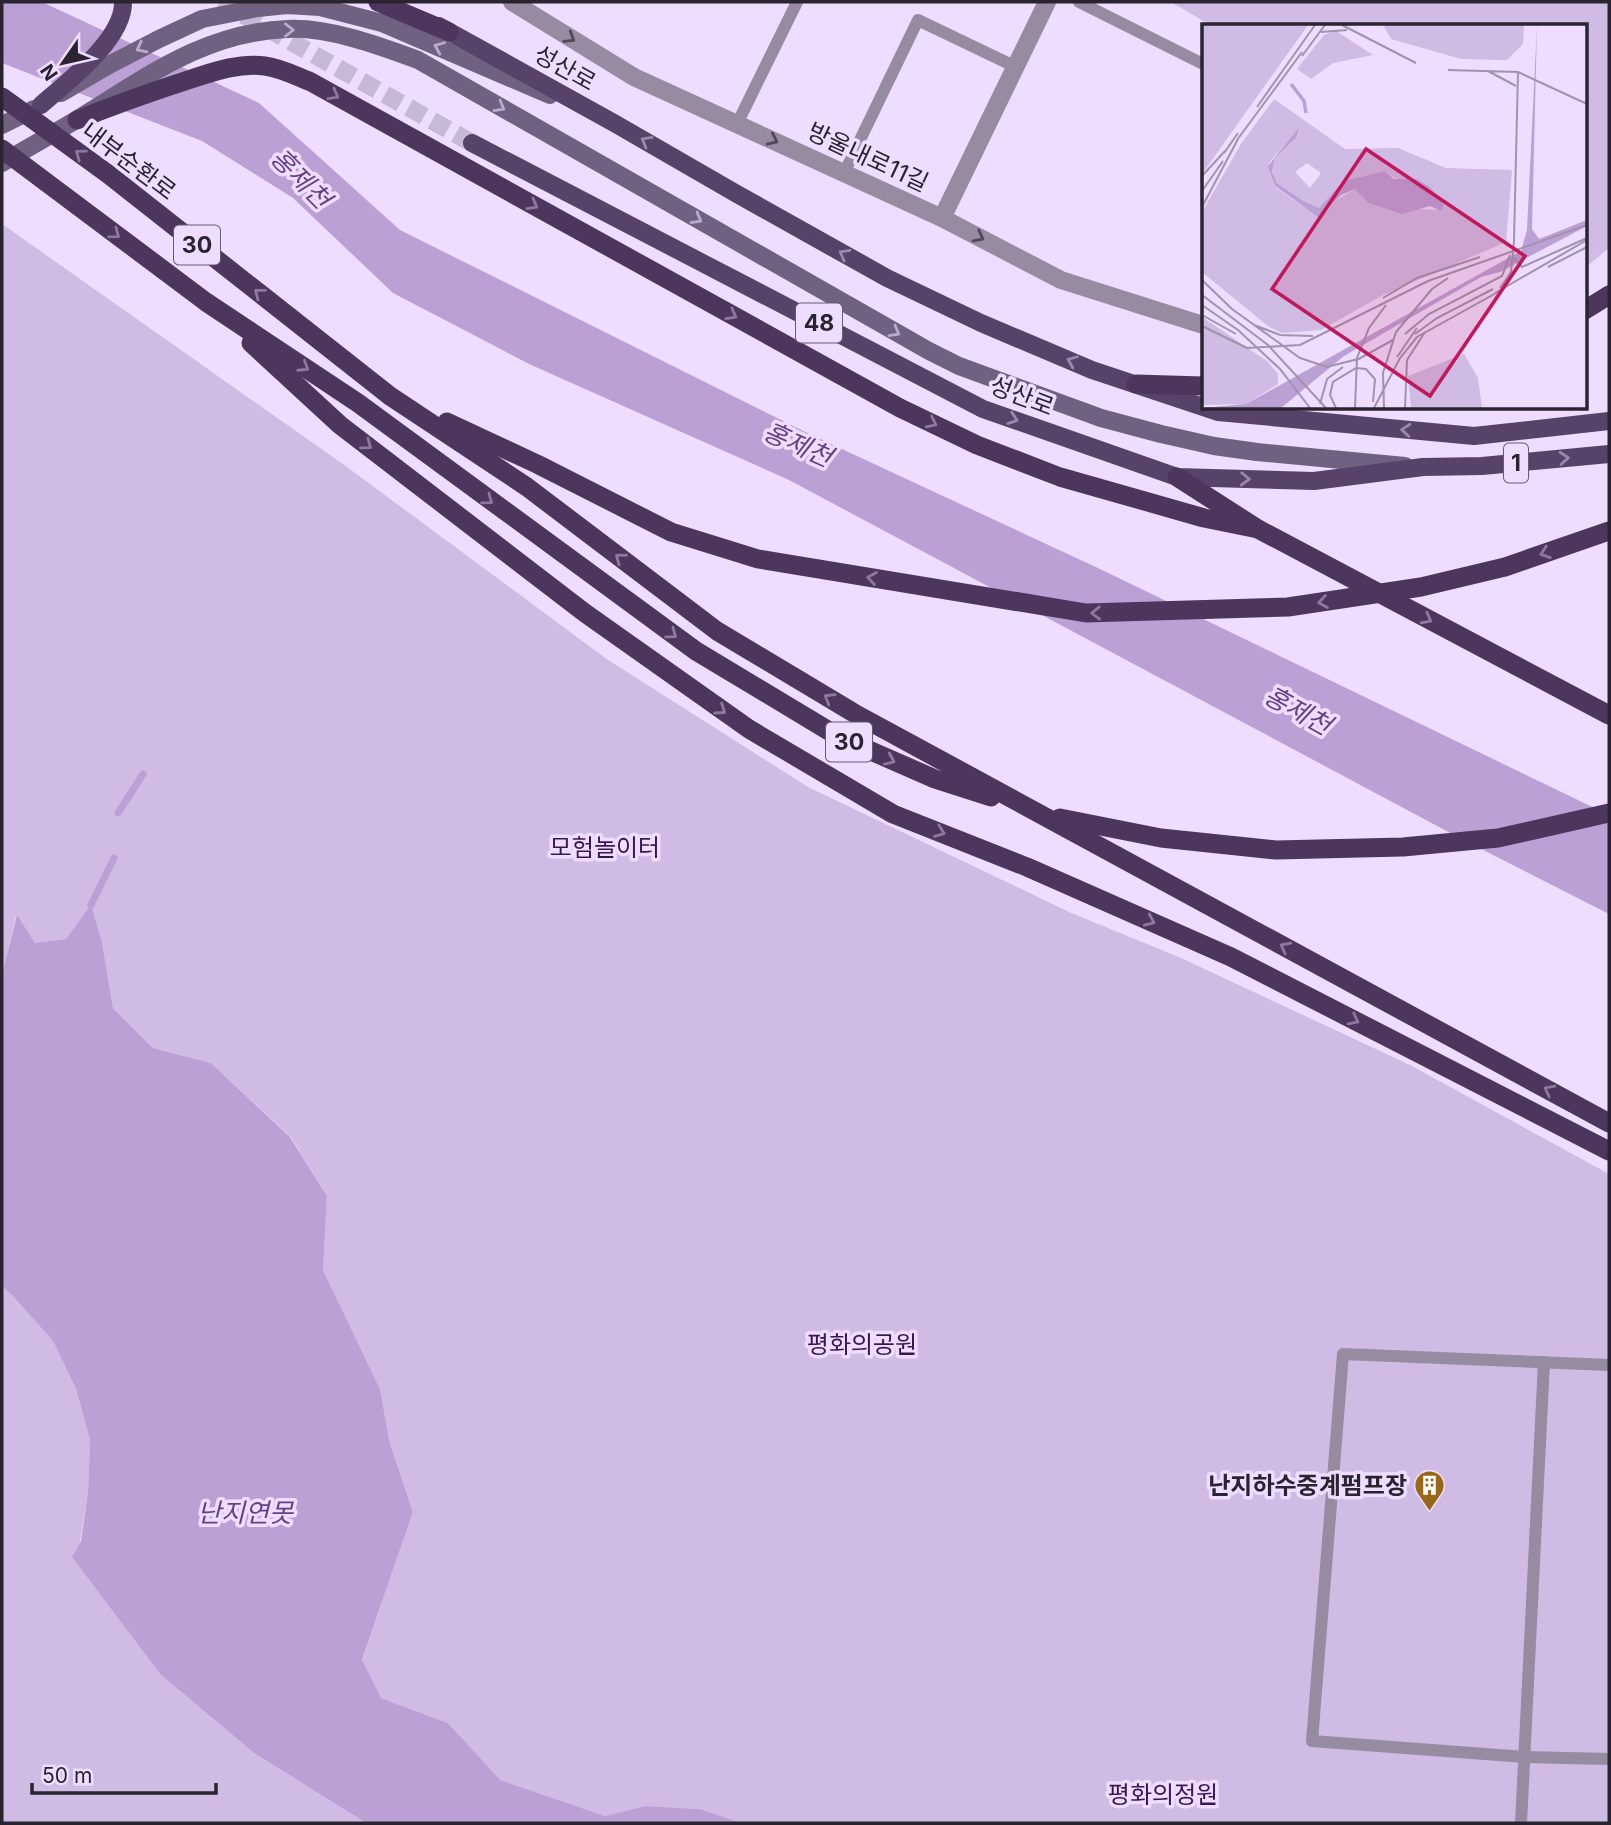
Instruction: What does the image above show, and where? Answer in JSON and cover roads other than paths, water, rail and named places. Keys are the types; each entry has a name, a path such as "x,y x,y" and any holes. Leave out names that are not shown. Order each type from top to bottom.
{"highway":[{"path":"378,2 449,32"},
{"path":"76,120 218,71 247,65 265,66 285,72 311,82 900,408 977,445 1060,477 1204,518 1258,529"},
{"name":"내부순환로","path":"2,97 108,174 390,396"},
{"name":"30","path":"2,149 206,302 358,402 696,651 839,737 935,779 1074,821 1161,838 1276,850 1403,847 1498,838 1609,813"},
{"path":"1586,309 1609,295"},
{"path":"206,302 340,425 585,614 749,729 893,814 1027,867 1231,957 1609,1151"},
{"path":"1136,384 1202,386"},
{"path":"390,396 527,487 717,631 842,706 1609,1123"},
{"name":"30","path":"390,396 537,464 671,532 758,559 1086,613 1288,607 1420,586 1505,568 1609,531"},
{"path":"1177,477 1258,529 1609,715"}],"main road":[{"path":"41,105 99,51 116,27 123,11 122,2"},
{"name":"성산로","path":"396,2 614,122 887,278 993,328 1092,370 1202,406"},
{"path":"2,125 109,65 202,19 287,5 320,7 382,23 614,122"},
{"name":"1","path":"2,163 179,57 222,40 254,32 291,29 357,39 418,60 959,366 1101,418 1214,446 1423,467"},
{"name":"성산로","path":"472,143 983,409 1177,477 1314,481 1423,467 1482,466 1609,454"},
{"name":"성산로","path":"1213,410 1474,436 1609,421"}],"street":[{"path":"942,218 1047,2"},
{"name":"방울내로11길","path":"521,4 634,77 942,218 1060,280 1202,324"}],"lane":[{"path":"737,124 797,2"},
{"path":"1079,2 1202,64"},
{"path":"844,173 918,20 1016,67"},
{"path":"1609,1365 1343,1354 1312,1741 1525,1757 1609,1759"},
{"path":"1521,1823 1544,1362"}],"water":[{"name":"홍제천","path":"2,2 42,2 259,103 400,230 799,429 1100,569 1609,815 1609,914 1454,835 789,480 529,364 393,293 293,198 202,141 2,63"},
{"name":"난지연못","path":"91,905 102,942 113,1008 153,1048 211,1063 290,1137 327,1196 323,1270 380,1389 390,1444 413,1512 362,1660 381,1698 448,1723 500,1780 605,1816 645,1806 700,1809 742,1823 366,1823 254,1753 161,1675 72,1557 81,1541 88,1492 90,1440 76,1389 53,1341 2,1286 2,974 17,915 35,943 66,939"}],"waterway":[{"path":"118,813 143,774"},
{"path":"91,905 114,858"}],"tunnel":[{"path":"220,2 472,143"}],"place":[{"name":"난지하수중계펌프장","path":"1430,1512"}],"park label":[{"name":"모험놀이터","path":"605,847"},
{"name":"평화의공원","path":"862,1344"},
{"name":"평화의정원","path":"1163,1794"}]}
